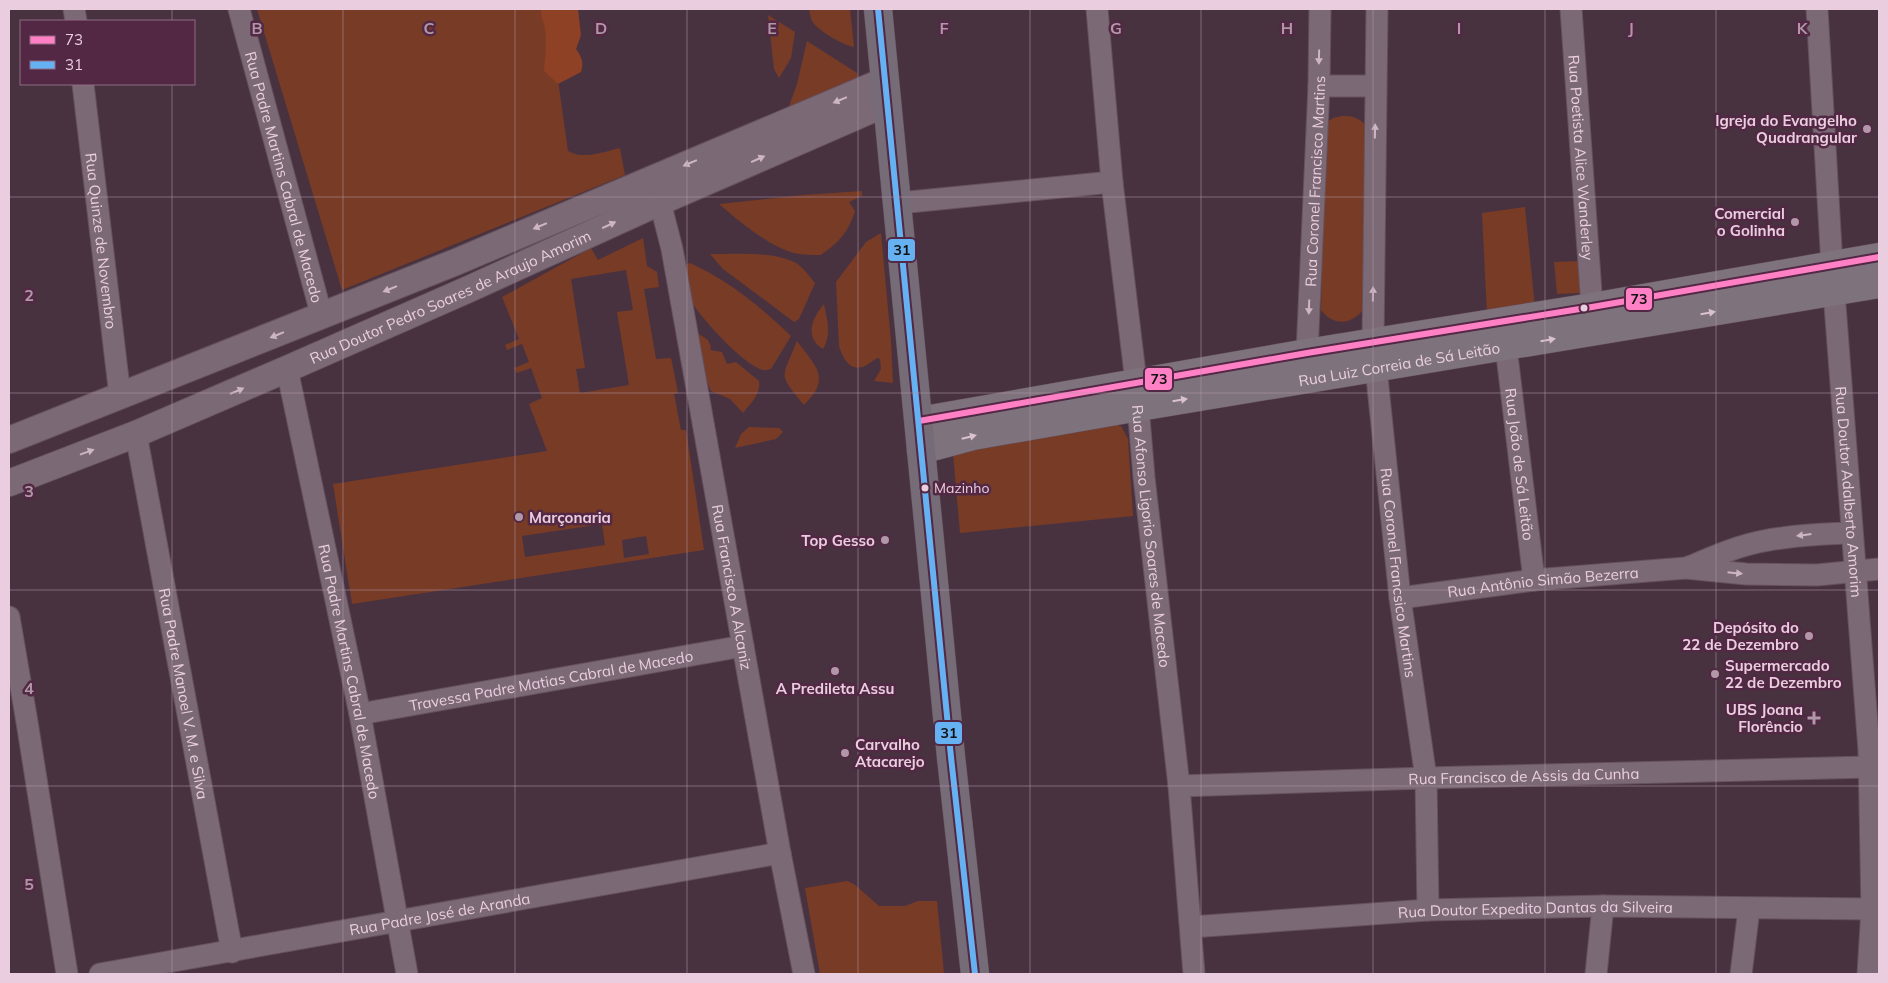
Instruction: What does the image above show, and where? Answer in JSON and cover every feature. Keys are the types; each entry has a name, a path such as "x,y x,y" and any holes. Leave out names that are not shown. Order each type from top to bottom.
{"main road":[{"path":"878,9 899,202 918,421 951,757 975,974"},
{"name":"Rua Luiz Correia de Sá Leitão","path":"922,450 1307,353 1375,355 1506,347 1833,279 1879,257"},
{"name":"Rua Luiz Correia de Sá Leitão","path":"918,421 1138,395 1375,355 1592,307 1833,279 1879,284"}],"street":[{"name":"Rua Padre Martins Cabral de Macedo","path":"239,9 322,317"},
{"name":"Rua Afonso Ligorio Soares de Macedo","path":"1097,9 1112,182 1138,395 1144,477 1179,786 1194,974"},
{"name":"Rua Coronel Francisco Martins","path":"1307,353 1319,86 1320,9"},
{"path":"1375,355 1376,9"},
{"name":"Rua Poetista Alice Wanderley","path":"1570,9 1592,307"},
{"name":"Rua Doutor Adalberto Amorim","path":"1817,9 1833,279 1855,572 1872,755 1876,911 1868,974"},
{"name":"Rua Quinze de Novembro","path":"83,85 120,396"},
{"path":"1319,86 1375,86"},
{"name":"Rua Doutor Pedro Soares de Araujo Amorim","path":"9,440 886,92"},
{"name":"Rua Doutor Pedro Soares de Araujo Amorim","path":"9,483 136,434 470,289 660,202 886,92"},
{"path":"899,202 1112,182"},
{"name":"Rua Francisco A Alcaniz","path":"660,202 672,249 780,853 804,974"},
{"name":"Rua João de Sá Leitão","path":"1506,347 1534,580"},
{"name":"Rua Coronel Francsico Martins","path":"1375,355 1400,598 1426,778"},
{"name":"Rua Padre Martins Cabral de Macedo","path":"288,369 360,714 407,974"},
{"path":"39,428 55,464"},
{"name":"Rua Padre Manoel V. M. e Silva","path":"136,434 232,952"},
{"name":"Rua Antônio Simão Bezerra","path":"1686,568 1739,547 1774,539 1821,533 1852,533"},
{"name":"Rua Antônio Simão Bezerra","path":"1400,598 1534,580 1686,568 1746,574 1817,575 1879,569"},
{"path":"9,617 18,724 67,974"},
{"name":"Travessa Padre Matias Cabral de Macedo","path":"360,714 743,646"},
{"name":"Rua Francisco de Assis da Cunha","path":"1179,786 1426,778 1872,755"},
{"path":"1426,778 1428,910"},
{"name":"Rua Padre José de Aranda","path":"100,974 780,853"},
{"path":"1596,974 1603,906"},
{"name":"Rua Doutor Expedito Dantas da Silveira","path":"1191,927 1428,910 1603,906 1876,911"},
{"path":"1741,974 1749,909"}],"shaded area":[{"path":"257,9 548,9 568,151 574,154 587,155 620,148 625,175 342,290"},
{"path":"541,9 578,9 581,35 576,49 582,60 582,69 581,72 558,84 544,71 546,34"},
{"path":"809,9 850,9 854,47 837,41 815,25 810,16"},
{"path":"768,15 795,32 791,58 779,78 774,69"},
{"path":"807,41 857,73 858,80 788,109 797,84"},
{"path":"1342,116 1355,118 1366,126 1363,310 1353,319 1342,322 1331,319 1321,310 1325,124 1333,118"},
{"path":"862,191 862,196 849,202 855,211 846,231 833,246 821,255 794,253 774,245 754,232 719,204 803,195"},
{"path":"1525,207 1535,308 1487,314 1482,213"},
{"path":"881,233 893,383 874,381 881,369 880,359 877,358 862,367 853,367 844,358 839,346 836,282 866,242"},
{"name":"Marçonaria","path":"643,238 647,266 657,272 659,287 644,289 656,359 671,358 678,393 674,394 681,430 686,430 704,550 352,604 333,484 547,451 529,404 542,398 531,368 517,373 514,368 529,362 522,344 507,350 505,345 519,339 502,297 591,248 598,260","holes":["626,270 633,310 617,312 629,385 580,393 576,369 585,368 571,279","602,524 605,545 525,557 522,536","646,536 649,554 624,558 622,540"]},
{"path":"710,254 766,255 787,259 799,265 815,283 799,319 794,322 723,269"},
{"path":"1578,261 1580,293 1557,294 1554,262"},
{"path":"690,263 718,277 744,295 791,336 771,369 760,369 748,362 720,337 696,308 687,293 685,283 687,264"},
{"path":"824,304 828,333 823,349 813,339 812,327 816,315"},
{"path":"699,334 708,340 711,347 710,350 722,352 727,364 736,362 759,381 757,394 743,413 730,399 711,391 698,355 697,340"},
{"path":"797,341 815,366 819,380 813,396 804,405 789,386 785,375"},
{"path":"1108,423 1121,426 1128,439 1133,516 960,533 953,453"},
{"path":"749,427 779,428 783,432 776,439 735,448 741,434"},
{"path":"847,881 854,884 879,906 905,906 918,901 937,901 944,973 820,974 805,888"}],"transit line":[{"name":"31","path":"878,9 951,757 975,974"},
{"name":"73","path":"919,421 1307,353 1592,307 1879,257"}],"place":[{"name":"Igreja do Evangelho Quadrangular","path":"1867,129"},
{"name":"Comercial o Golinha","path":"1795,222"},
{"name":"Mazinho","path":"925,488"},
{"name":"Marçonaria","path":"519,517"},
{"name":"Top Gesso","path":"885,540"},
{"name":"Depósito do 22 de Dezembro","path":"1809,636"},
{"name":"A Predileta Assu","path":"835,671"},
{"name":"Supermercado 22 de Dezembro","path":"1715,674"},
{"name":"UBS Joana Florêncio","path":"1814,718"},
{"name":"Carvalho Atacarejo","path":"845,753"}]}
